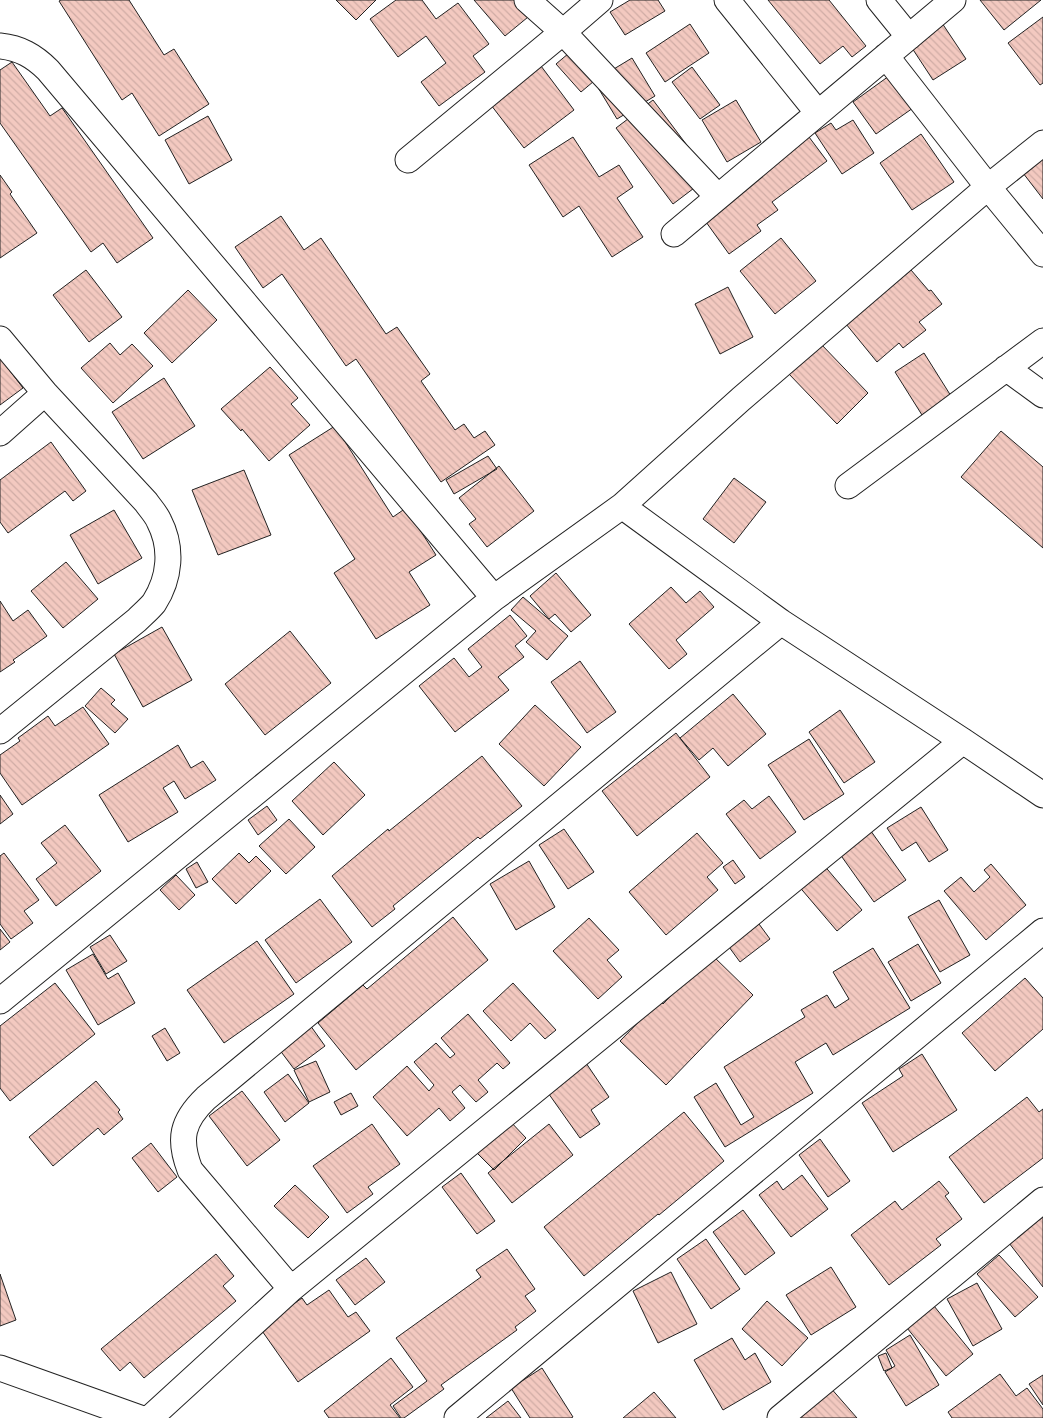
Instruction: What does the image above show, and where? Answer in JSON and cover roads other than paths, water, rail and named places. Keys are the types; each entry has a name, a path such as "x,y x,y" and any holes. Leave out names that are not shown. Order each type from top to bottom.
{"street":[{"path":"527,0 563,32 718,197"},
{"path":"408,160 600,0"},
{"path":"727,0 818,113"},
{"path":"879,0 909,37"},
{"path":"674,234 953,0"},
{"path":"0,46 12,47 25,52 38,60 48,70 494,598"},
{"path":"886,56 1043,254"},
{"path":"0,1001 494,598 622,506 741,398 988,187 1043,143"},
{"path":"0,339 45,393 146,502 159,520 167,541 168,563 164,585 153,604 137,620 0,731"},
{"path":"848,486 1043,341"},
{"path":"1006,368 1043,395"},
{"path":"0,433 45,393"},
{"path":"622,506 781,622 963,740 1043,795"},
{"path":"291,1289 190,1170 184,1155 183,1139 187,1123 195,1109 781,622"},
{"path":"150,1418 291,1289 963,740"},
{"path":"457,1418 1043,930"},
{"path":"780,1418 1043,1200"},
{"path":"0,1368 140,1418"}]}
